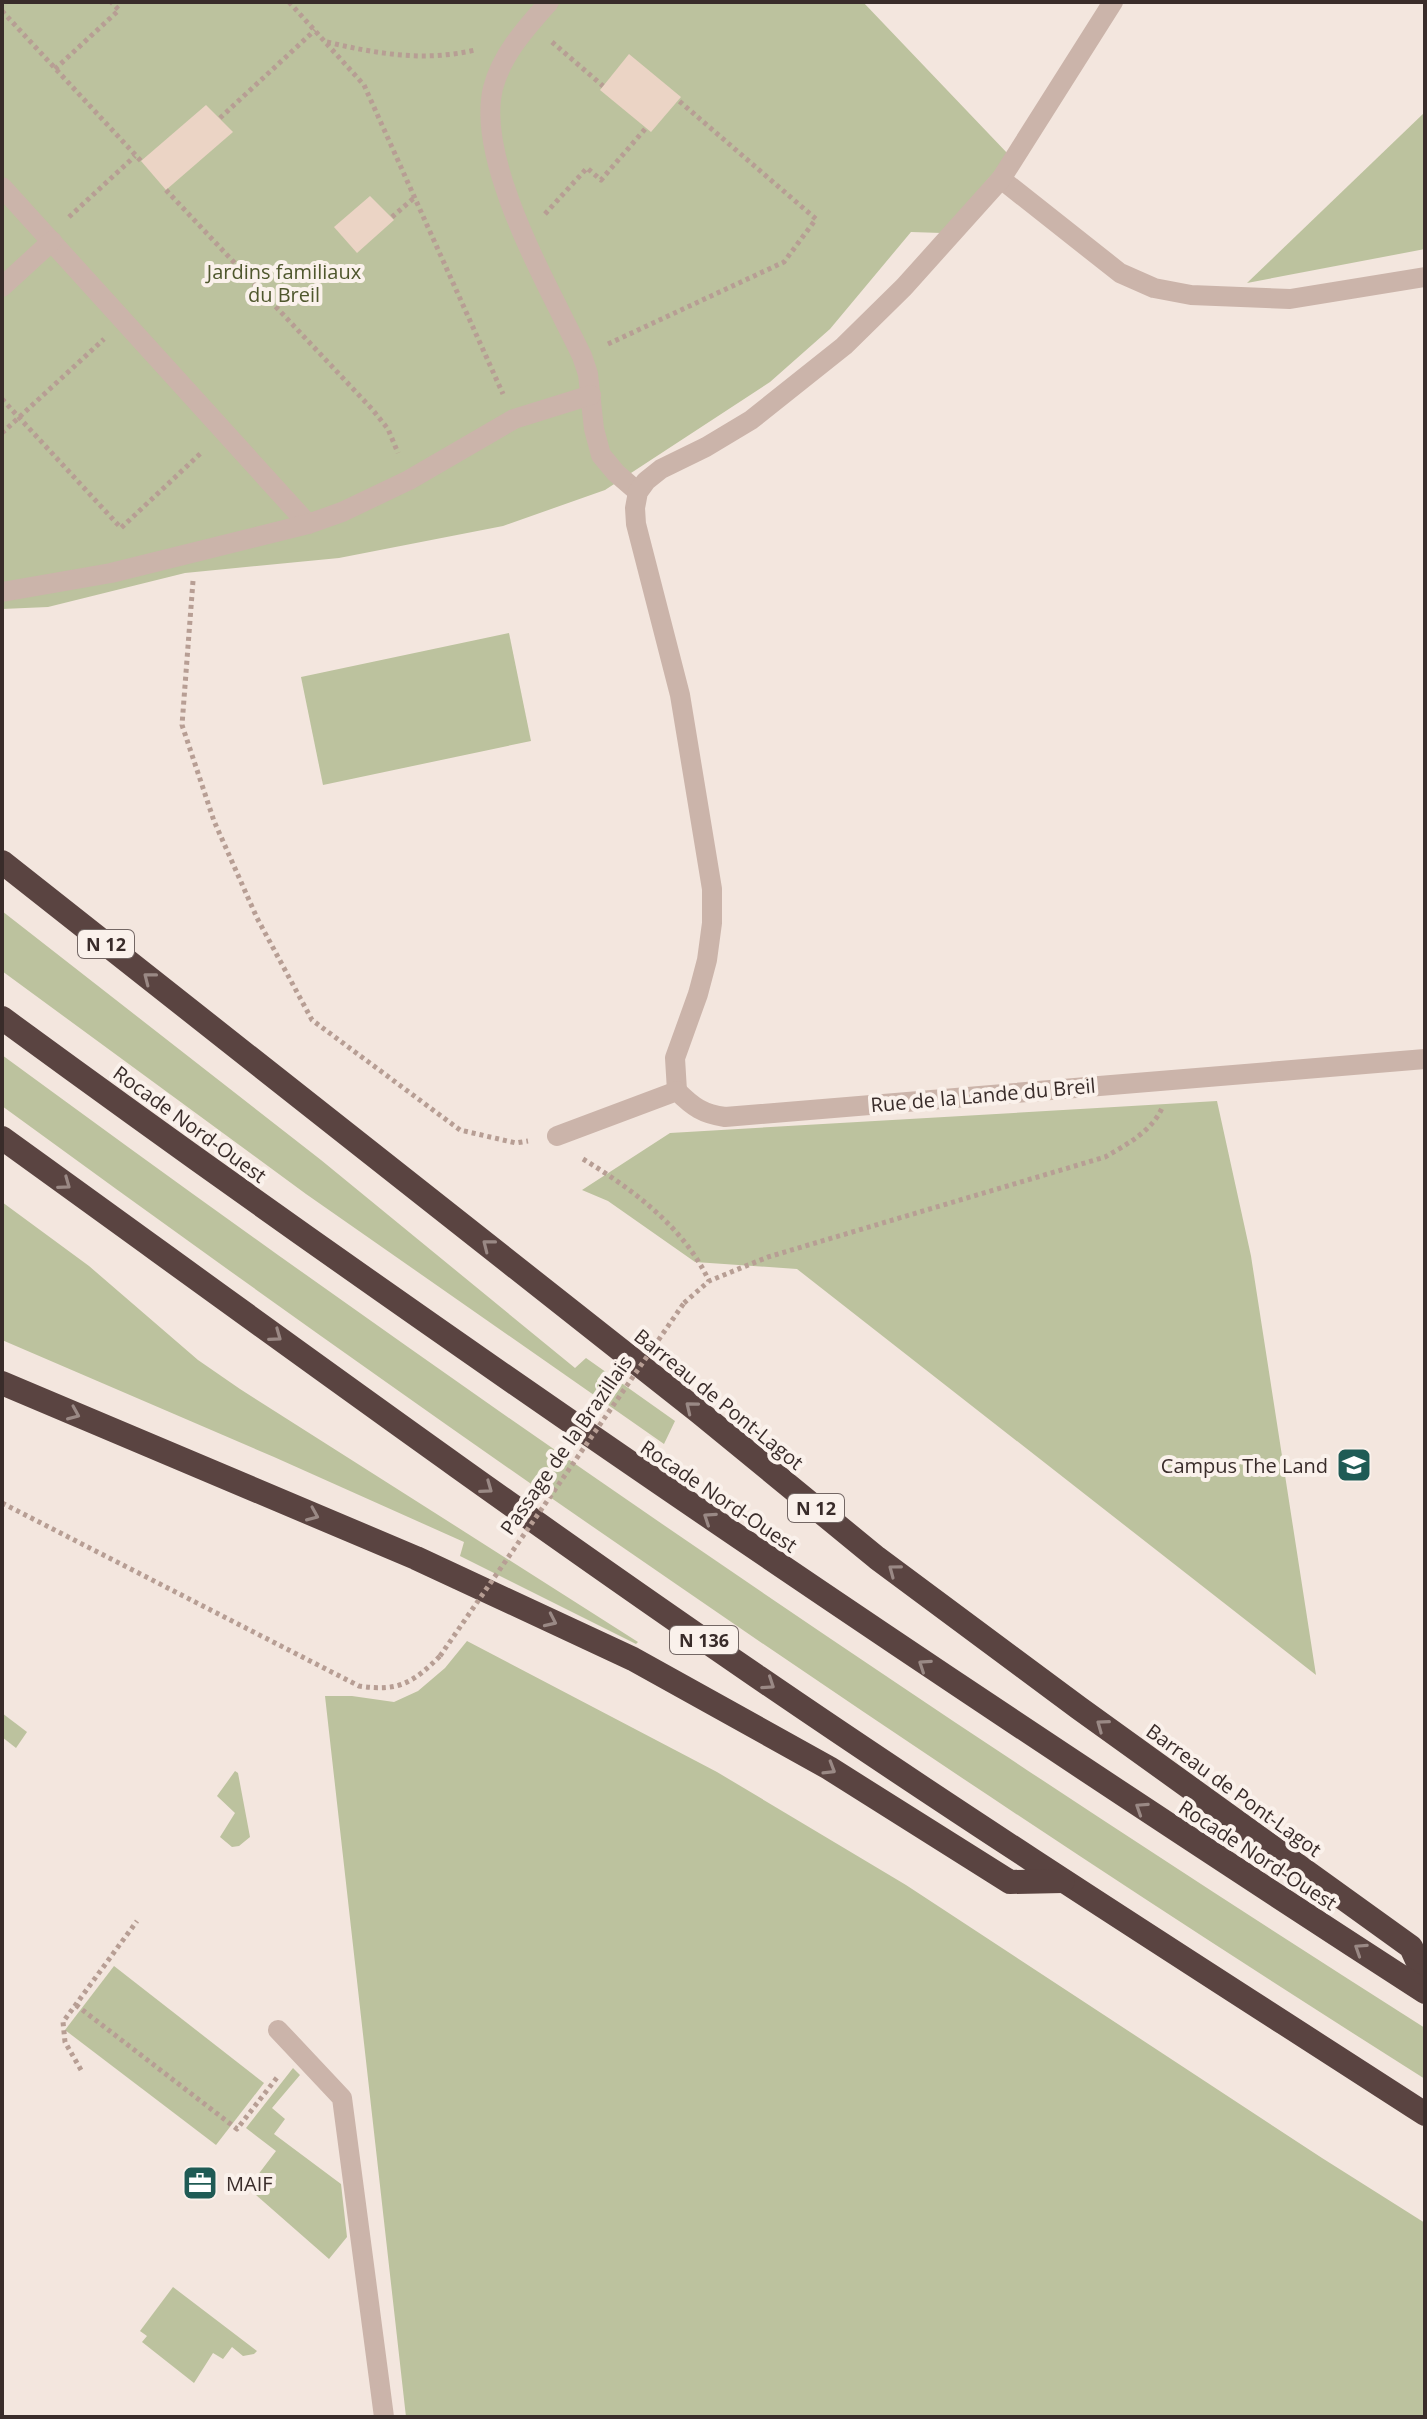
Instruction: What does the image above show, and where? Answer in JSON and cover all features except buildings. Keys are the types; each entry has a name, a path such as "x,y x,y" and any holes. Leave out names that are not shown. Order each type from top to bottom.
{"highway":[{"name":"Barreau de Pont-Lagot","path":"2,862 674,1392 877,1558 1411,1947 1425,1978"},
{"name":"Rocade Nord-Ouest","path":"2,1018 284,1223 566,1421 1053,1750 1425,1992"},
{"name":"N 136","path":"2,1138 513,1508 759,1677 1063,1881 1425,2114"},
{"path":"2,1383 416,1558 633,1659 829,1768 1010,1882 1063,1881"}],"street":[{"path":"549,2 515,42 501,67 493,91 490,124 499,172 523,232 583,361 601,455 638,492"},
{"path":"562,1134 677,1091 675,1058 698,994 712,923 712,889 680,695 636,524 638,492 661,469 751,420 844,346 904,287 1001,179 1113,2"},
{"path":"1001,179 1120,273 1154,288 1191,295 1290,299 1425,277"},
{"path":"2,187 308,524"},
{"path":"2,287 50,239"},
{"path":"2,592 111,573 308,524 342,512 409,480 514,419 591,395"},
{"name":"Rue de la Lande du Breil","path":"677,1091 693,1108 725,1117 1425,1059"},
{"path":"278,2030 342,2098 384,2417"}],"path":[{"path":"55,69 119,10 111,2"},
{"path":"289,2 364,85 514,419"},
{"path":"2,11 141,161"},
{"path":"530,23 603,86"},
{"path":"220,118 315,30"},
{"path":"326,42 373,53 432,57 515,42"},
{"path":"583,361 784,262 816,219 678,100"},
{"path":"523,232 536,223 587,168 601,180 646,128"},
{"path":"50,239 135,155"},
{"path":"166,190 372,409 388,429 409,480"},
{"path":"392,217 415,197"},
{"path":"2,433 123,321"},
{"path":"2,399 121,528 224,431"},
{"path":"195,552 182,725 214,821 257,918 312,1020 460,1130 516,1143 562,1134 578,1156 612,1177 677,1230 698,1258 709,1281"},
{"name":"Passage de la Brazillais","path":"2,1503 359,1686 382,1690 403,1685 424,1672 440,1656 684,1303 709,1281 768,1257 1105,1157 1135,1140 1159,1116 1166,1080"},
{"path":"81,2070 65,2042 63,2022 137,1921"},
{"path":"76,2005 237,2129 299,2051"}],"green space":[{"name":"Jardins familiaux du Breil","path":"2,2 863,2 1009,155 942,233 911,232 830,329 770,382 605,490 503,526 339,558 185,573 48,607 2,609"},
{"path":"1425,112 1425,249 1247,283"},
{"path":"509,633 531,741 323,785 301,677"},
{"path":"2,911 321,1160 575,1368 586,1358 675,1421 664,1444 306,1194 2,971"},
{"path":"2,1055 351,1307 705,1554 1063,1794 1425,2028 1425,2079 884,1726 528,1482 176,1233 2,1106"},
{"path":"1217,1101 1251,1256 1316,1675 797,1269 695,1262 608,1201 582,1190 670,1133"},
{"path":"2,1202 89,1266 198,1360 638,1642 636,1644 460,1556 464,1542 2,1340"},
{"path":"467,1641 717,1772 906,1885 1425,2223 1425,2417 406,2417 325,1696 394,1702 418,1691 445,1668"},
{"path":"2,1713 27,1732 16,1748 2,1737"},
{"path":"235,1771 238,1773 250,1837 239,1846 232,1847 220,1837 235,1813 217,1796"},
{"path":"114,1966 264,2083 216,2145 65,2030"},
{"path":"293,2068 300,2075 272,2108 285,2119 274,2134 341,2184 347,2237 329,2259 248,2188 276,2151 246,2128"},
{"path":"173,2287 257,2351 243,2356 232,2347 223,2359 213,2353 194,2383 142,2342 147,2336 140,2331"}],"shaded area":[{"path":"629,54 681,97 651,132 600,90"},
{"path":"206,105 233,132 166,190 141,161"},
{"path":"370,196 394,220 357,253 334,227"}],"place":[{"name":"Campus The Land","path":"1354,1465"},
{"name":"MAIF","path":"200,2183"}]}
